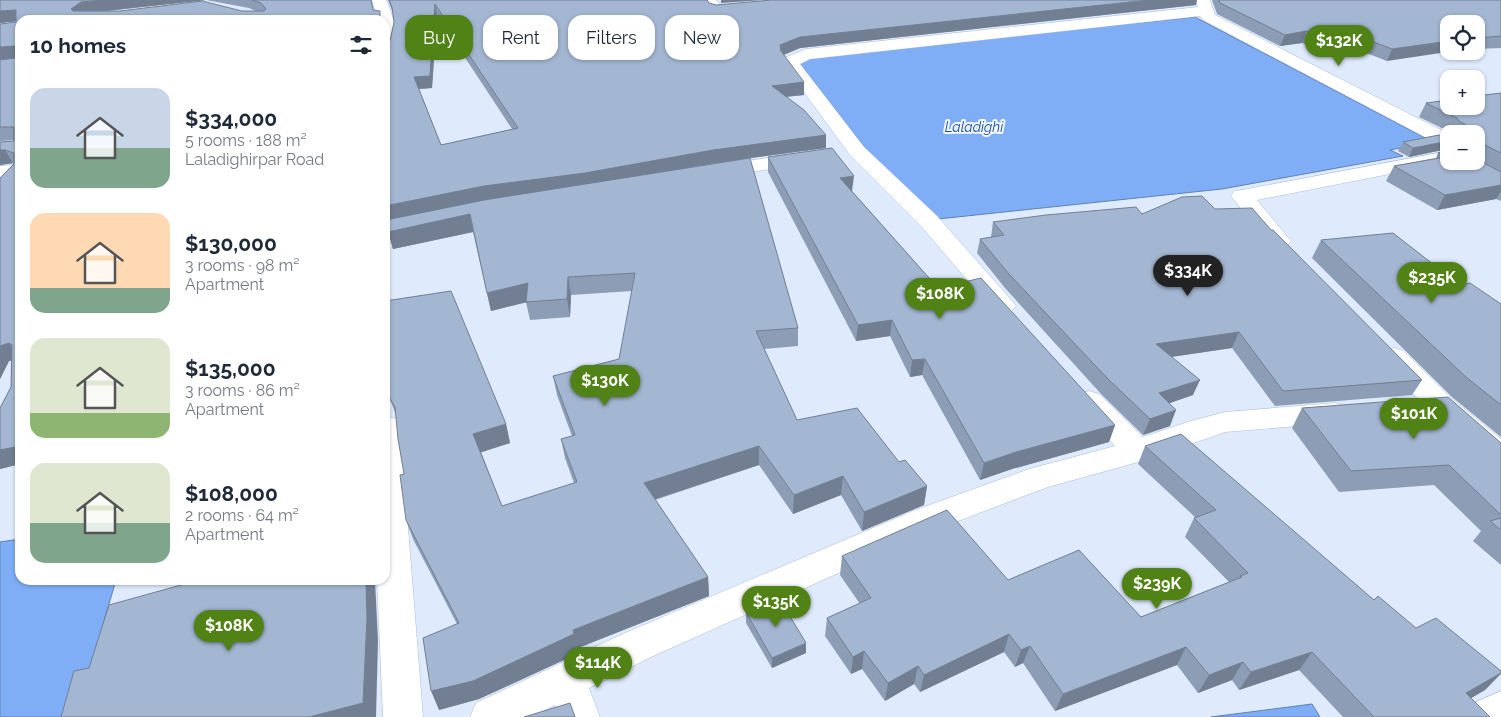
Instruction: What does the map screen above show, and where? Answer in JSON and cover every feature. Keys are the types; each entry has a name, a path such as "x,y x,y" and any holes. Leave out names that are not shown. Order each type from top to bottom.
{"street":[{"path":"379,0 385,15"},
{"path":"709,0 716,10 761,7"},
{"path":"1020,325 929,221 857,151 790,62 806,54 1205,5 1208,18 1440,137"},
{"path":"695,174 857,151"},
{"path":"1296,258 1275,237 1242,196 1440,164"},
{"path":"0,172 13,170 0,185"},
{"path":"0,185 15,184"},
{"path":"1379,342 1441,405 1501,456"},
{"path":"1072,382 1138,451"},
{"path":"1411,407 1441,405"},
{"path":"490,717 638,646 925,520 1040,477 1138,451 1202,428 1225,422 1362,411"},
{"path":"390,507 403,717"},
{"path":"566,680 580,717"},
{"path":"1488,717 1501,710"}],"water":[{"name":"Laladighi","path":"1195,17 1433,142 1390,150 1403,156 1222,189 938,219 865,148 800,64 811,56"},
{"path":"15,540 15,585 115,585 76,717 0,717 0,542"},
{"path":"1312,704 1320,717 1211,717"}],"building":[{"path":"0,0 103,0 81,2 71,9 73,11 120,11 202,1 242,11 264,11 266,9 261,3 252,0 371,0 373,10 380,11 380,15 16,15 16,10 0,11"},
{"path":"389,0 707,0 709,3 716,5 772,0 1149,0 800,37 780,45 781,51 804,82 772,86 804,110 826,135 713,150 585,173 484,186 390,205 390,41 394,22","holes":["435,4 442,15 473,15 472,60 518,128 441,145 414,77 430,76 431,60 405,60 405,15 434,15"]},
{"path":"1219,0 1501,0 1501,36 1485,37 1485,15 1440,15 1440,42 1392,49 1348,32 1322,38 1306,31 1285,35 1220,3"},
{"path":"15,22 15,46 0,47 0,24"},
{"path":"15,58 15,447 0,450 0,408 11,387 12,345 9,343 0,346 0,178 14,164 14,153 0,150 0,142 14,141 14,127 0,127 0,60"},
{"path":"1501,93 1501,153 1485,145 1485,125 1466,125 1451,115 1485,115 1485,95"},
{"path":"1440,101 1440,110 1426,103"},
{"path":"1440,135 1440,143 1413,148 1403,142"},
{"path":"832,148 854,176 840,178 938,288 981,278 1115,425 1016,452 984,463 925,359 912,360 892,320 858,325 768,157"},
{"path":"750,158 798,328 756,331 797,420 857,408 899,462 905,460 927,486 864,512 843,476 794,495 759,446 644,483 708,577 573,630 574,634 473,681 431,691 423,638 459,623 406,520 400,475 404,474 395,407 390,399 390,300 451,291 506,424 473,434 502,506 577,482 561,439 575,435 553,376 619,359 635,273 568,277 567,299 526,302 528,283 487,293 470,214 390,232 390,219 484,200"},
{"path":"1440,158 1440,170 1485,170 1485,164 1501,172 1501,185 1445,195 1394,166"},
{"path":"1202,196 1215,209 1252,208 1271,230 1422,380 1283,391 1239,332 1156,344 1200,380 1159,393 1176,410 1150,419 1108,379 1009,274 980,239 1004,235 993,222 1136,207 1142,214 1182,197"},
{"path":"1393,233 1460,285 1470,283 1501,304 1501,405 1466,377 1321,240"},
{"path":"1448,397 1501,443 1501,515 1449,465 1351,471 1302,408"},
{"path":"1181,434 1374,600 1378,596 1416,628 1436,618 1501,671 1501,673 1466,693 1490,717 1374,717 1312,652 1251,672 1243,662 1209,675 1186,647 1063,694 1030,646 1021,650 1009,634 924,675 918,666 888,683 864,651 853,657 827,618 871,598 842,556 947,510 1008,580 1079,550 1141,617 1242,577 1240,576 1248,573 1194,518 1216,510 1145,446"},
{"path":"1501,518 1501,530 1490,521"},
{"path":"181,585 366,585 367,618 363,703 309,717 61,717 74,671 89,668 109,605"},
{"path":"779,598 806,643 772,658 746,612"},
{"path":"570,703 575,717 524,717"}]}
